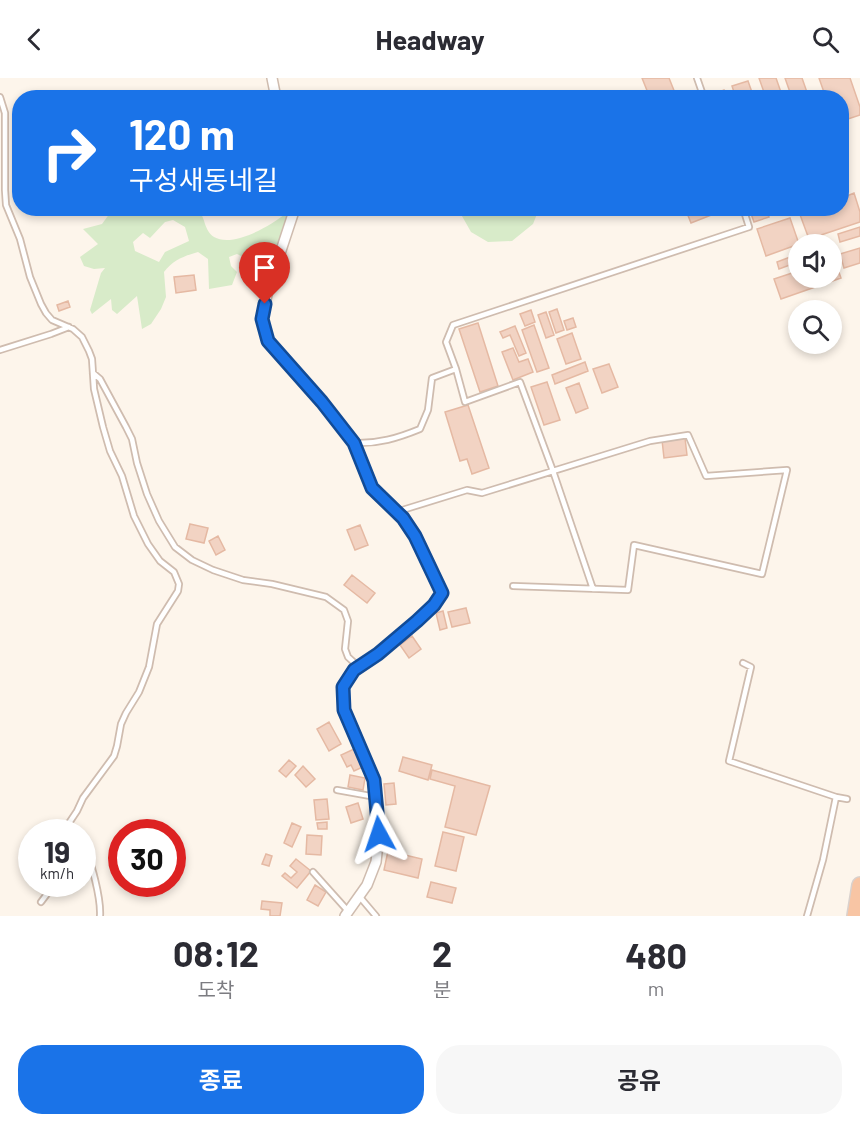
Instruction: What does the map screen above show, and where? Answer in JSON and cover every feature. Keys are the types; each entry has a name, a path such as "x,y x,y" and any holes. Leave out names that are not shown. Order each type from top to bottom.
{"highway":[{"path":"855,916 860,885"}],"street":[{"path":"292,216 268,290 262,319 268,341 322,402 354,443 372,488 403,518 415,536 442,593 434,605 417,621 378,654 354,670 343,687 344,710 374,780 379,834 376,862 367,885 346,914"}],"lane":[{"path":"0,98 5,113 6,205 20,239 30,277 41,304 52,320 73,328 82,337 89,351 94,389 103,427 110,451 122,476 134,516 148,544 177,579 178,591 157,624 149,667 139,692 121,724 114,756 83,798 72,819"},
{"path":"593,589 520,382 465,402 446,342 453,325 749,227 746,216"},
{"path":"0,350 69,327"},
{"path":"354,443 371,444 394,439 420,429 428,410 432,378 456,369"},
{"path":"93,373 100,379 126,426 132,439 147,494 159,521 175,547 192,560 243,580 326,597 344,610 348,621 345,649 348,657 359,667"},
{"path":"396,512 467,490 482,493 650,441 688,435 706,476 787,470 762,574 634,545 628,590 513,586"},
{"path":"743,663 751,667 729,761 847,799"},
{"path":"337,790 376,797"},
{"path":"807,916 823,860 836,797"},
{"path":"313,872 346,914"},
{"path":"96,889 100,916"},
{"path":"359,896 376,916"},
{"path":"41,902 45,897"}],"green space":[{"path":"108,216 202,216 206,227 214,237 231,240 251,234 282,216 286,216 288,219 273,259 257,253 249,260 237,254 229,257 231,266 237,272 232,285 209,289 208,259 198,252 171,264 164,272 166,297 161,309 151,324 142,329 137,296 117,314 112,310 111,299 92,314 90,310 101,273 105,268 94,269 84,266 80,257 98,244 83,229 102,224","holes":["173,220 185,227 189,241 165,252 159,262 135,251 133,242 143,233 150,238 165,222"]},
{"path":"462,216 536,216 533,224 512,241 488,242 471,232"}],"building":[{"path":"642,78 669,78 674,90 647,90"},
{"path":"759,78 776,78 780,90 763,90"},
{"path":"785,78 802,78 806,90 789,90"},
{"path":"819,78 850,78 860,107 860,115 849,119 849,90 823,90"},
{"path":"748,81 751,90 733,90 732,86"},
{"path":"854,193 860,212 860,222 824,234 807,234 800,216 849,216 849,195"},
{"path":"688,216 709,216 691,223"},
{"path":"752,216 769,216 769,217 754,222"},
{"path":"790,218 796,234 788,234 788,248 766,256 757,229"},
{"path":"860,227 860,236 842,241 842,234 838,234"},
{"path":"860,248 860,263 844,268 842,253"},
{"path":"788,258 788,266 779,269 777,262"},
{"path":"788,274 788,288 812,288 781,299 774,279"},
{"path":"194,275 196,290 176,293 174,277"},
{"path":"68,301 70,307 59,311 57,305"},
{"path":"557,309 564,330 556,333 549,312"},
{"path":"531,310 535,322 525,326 520,314"},
{"path":"546,312 554,335 546,338 538,315"},
{"path":"573,318 576,327 567,330 564,321"},
{"path":"478,323 498,386 480,392 459,329"},
{"path":"534,325 549,368 537,372 522,330"},
{"path":"515,326 526,353 519,356 510,335 503,338 500,332"},
{"path":"572,333 581,359 566,364 557,339"},
{"path":"513,348 519,362 528,359 533,372 513,380 502,352"},
{"path":"585,362 588,371 555,384 552,375"},
{"path":"609,364 618,387 602,393 593,369"},
{"path":"547,382 560,420 544,425 531,387"},
{"path":"579,383 588,408 576,413 566,388"},
{"path":"468,405 489,468 472,474 467,459 460,461 445,412"},
{"path":"685,438 687,455 664,458 662,440"},
{"path":"190,524 208,528 204,543 186,539"},
{"path":"360,525 368,545 355,550 347,530"},
{"path":"218,536 225,550 216,555 209,541"},
{"path":"352,575 375,593 367,603 344,585"},
{"path":"466,608 470,623 452,627 448,612"},
{"path":"443,611 447,628 440,630 436,613"},
{"path":"412,636 421,649 409,658 400,645"},
{"path":"329,722 341,744 329,751 317,729"},
{"path":"354,749 363,767 354,771 351,765 347,767 341,755"},
{"path":"403,757 432,765 428,780 399,771"},
{"path":"289,760 296,766 286,777 279,771"},
{"path":"303,766 315,779 306,787 295,775"},
{"path":"432,770 490,786 476,835 445,827 455,786 430,779"},
{"path":"350,775 365,778 363,790 348,787"},
{"path":"394,783 396,804 386,805 384,784"},
{"path":"327,799 329,819 316,820 314,800"},
{"path":"358,803 363,819 351,823 346,807"},
{"path":"327,822 327,829 318,829 317,823"},
{"path":"292,823 301,827 292,847 284,843"},
{"path":"443,832 464,837 456,871 435,866"},
{"path":"307,835 322,836 321,855 306,854"},
{"path":"388,851 422,859 418,878 384,870"},
{"path":"266,854 272,856 269,866 262,864"},
{"path":"296,859 311,871 297,888 282,876 285,873 291,878 297,872 290,866"},
{"path":"431,882 456,888 452,903 427,897"},
{"path":"315,885 326,892 318,906 307,900"},
{"path":"262,901 282,903 280,916 270,916 270,910 261,909"}],"route":[{"path":"265,304 262,319 268,341 322,402 354,443 372,488 403,518 415,536 442,593 434,605 417,621 378,654 354,670 343,687 344,710 374,780 379,834"}]}
